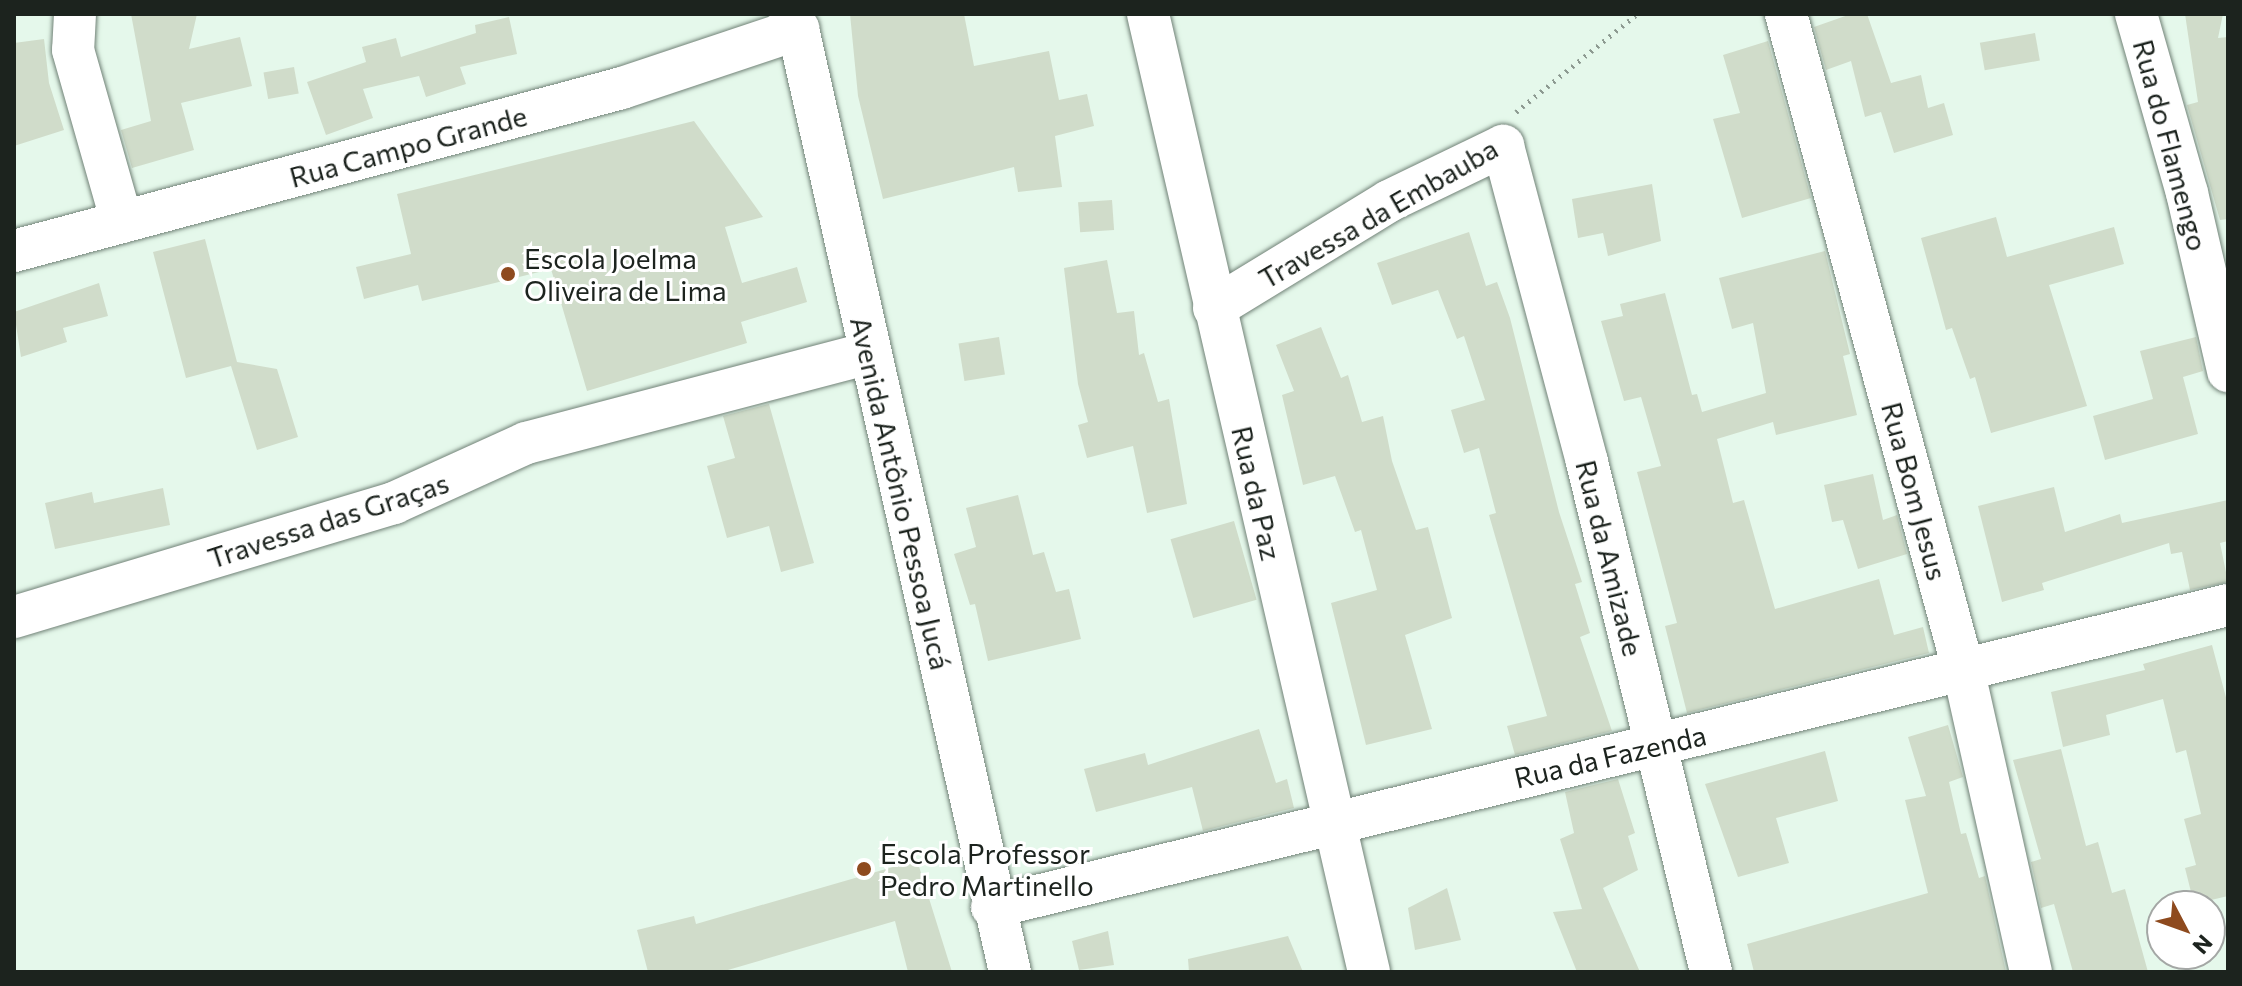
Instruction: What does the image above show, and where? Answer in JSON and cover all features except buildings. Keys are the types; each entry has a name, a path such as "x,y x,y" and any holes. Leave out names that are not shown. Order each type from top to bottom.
{"street":[{"path":"75,14 73,50 122,222"},
{"name":"Rua da Paz","path":"1148,14 1369,972"},
{"name":"Rua Bom Jesus","path":"1786,14 1963,668 2031,972"},
{"name":"Rua do Flamengo","path":"2136,14 2187,193 2228,371"},
{"name":"Rua Campo Grande","path":"14,251 622,88 794,22"},
{"name":"Avenida Antônio Pessoa Jucá","path":"794,22 992,907 1010,972"},
{"name":"Travessa da Embauba","path":"1214,308 1389,201 1503,146"},
{"name":"Rua da Amizade","path":"1503,146 1711,972"},
{"name":"Travessa das Graças","path":"14,617 406,499 526,443 870,353"},
{"name":"Rua da Fazenda","path":"992,907 1333,821 1655,746 2228,605"}],"path":[{"name":"Travessa da Embauba","path":"1503,146 1516,111 1637,14"}],"place":[{"name":"Escola Joelma Oliveira de Lima","path":"508,274"},
{"name":"Escola Professor Pedro Martinello","path":"864,869"}]}
